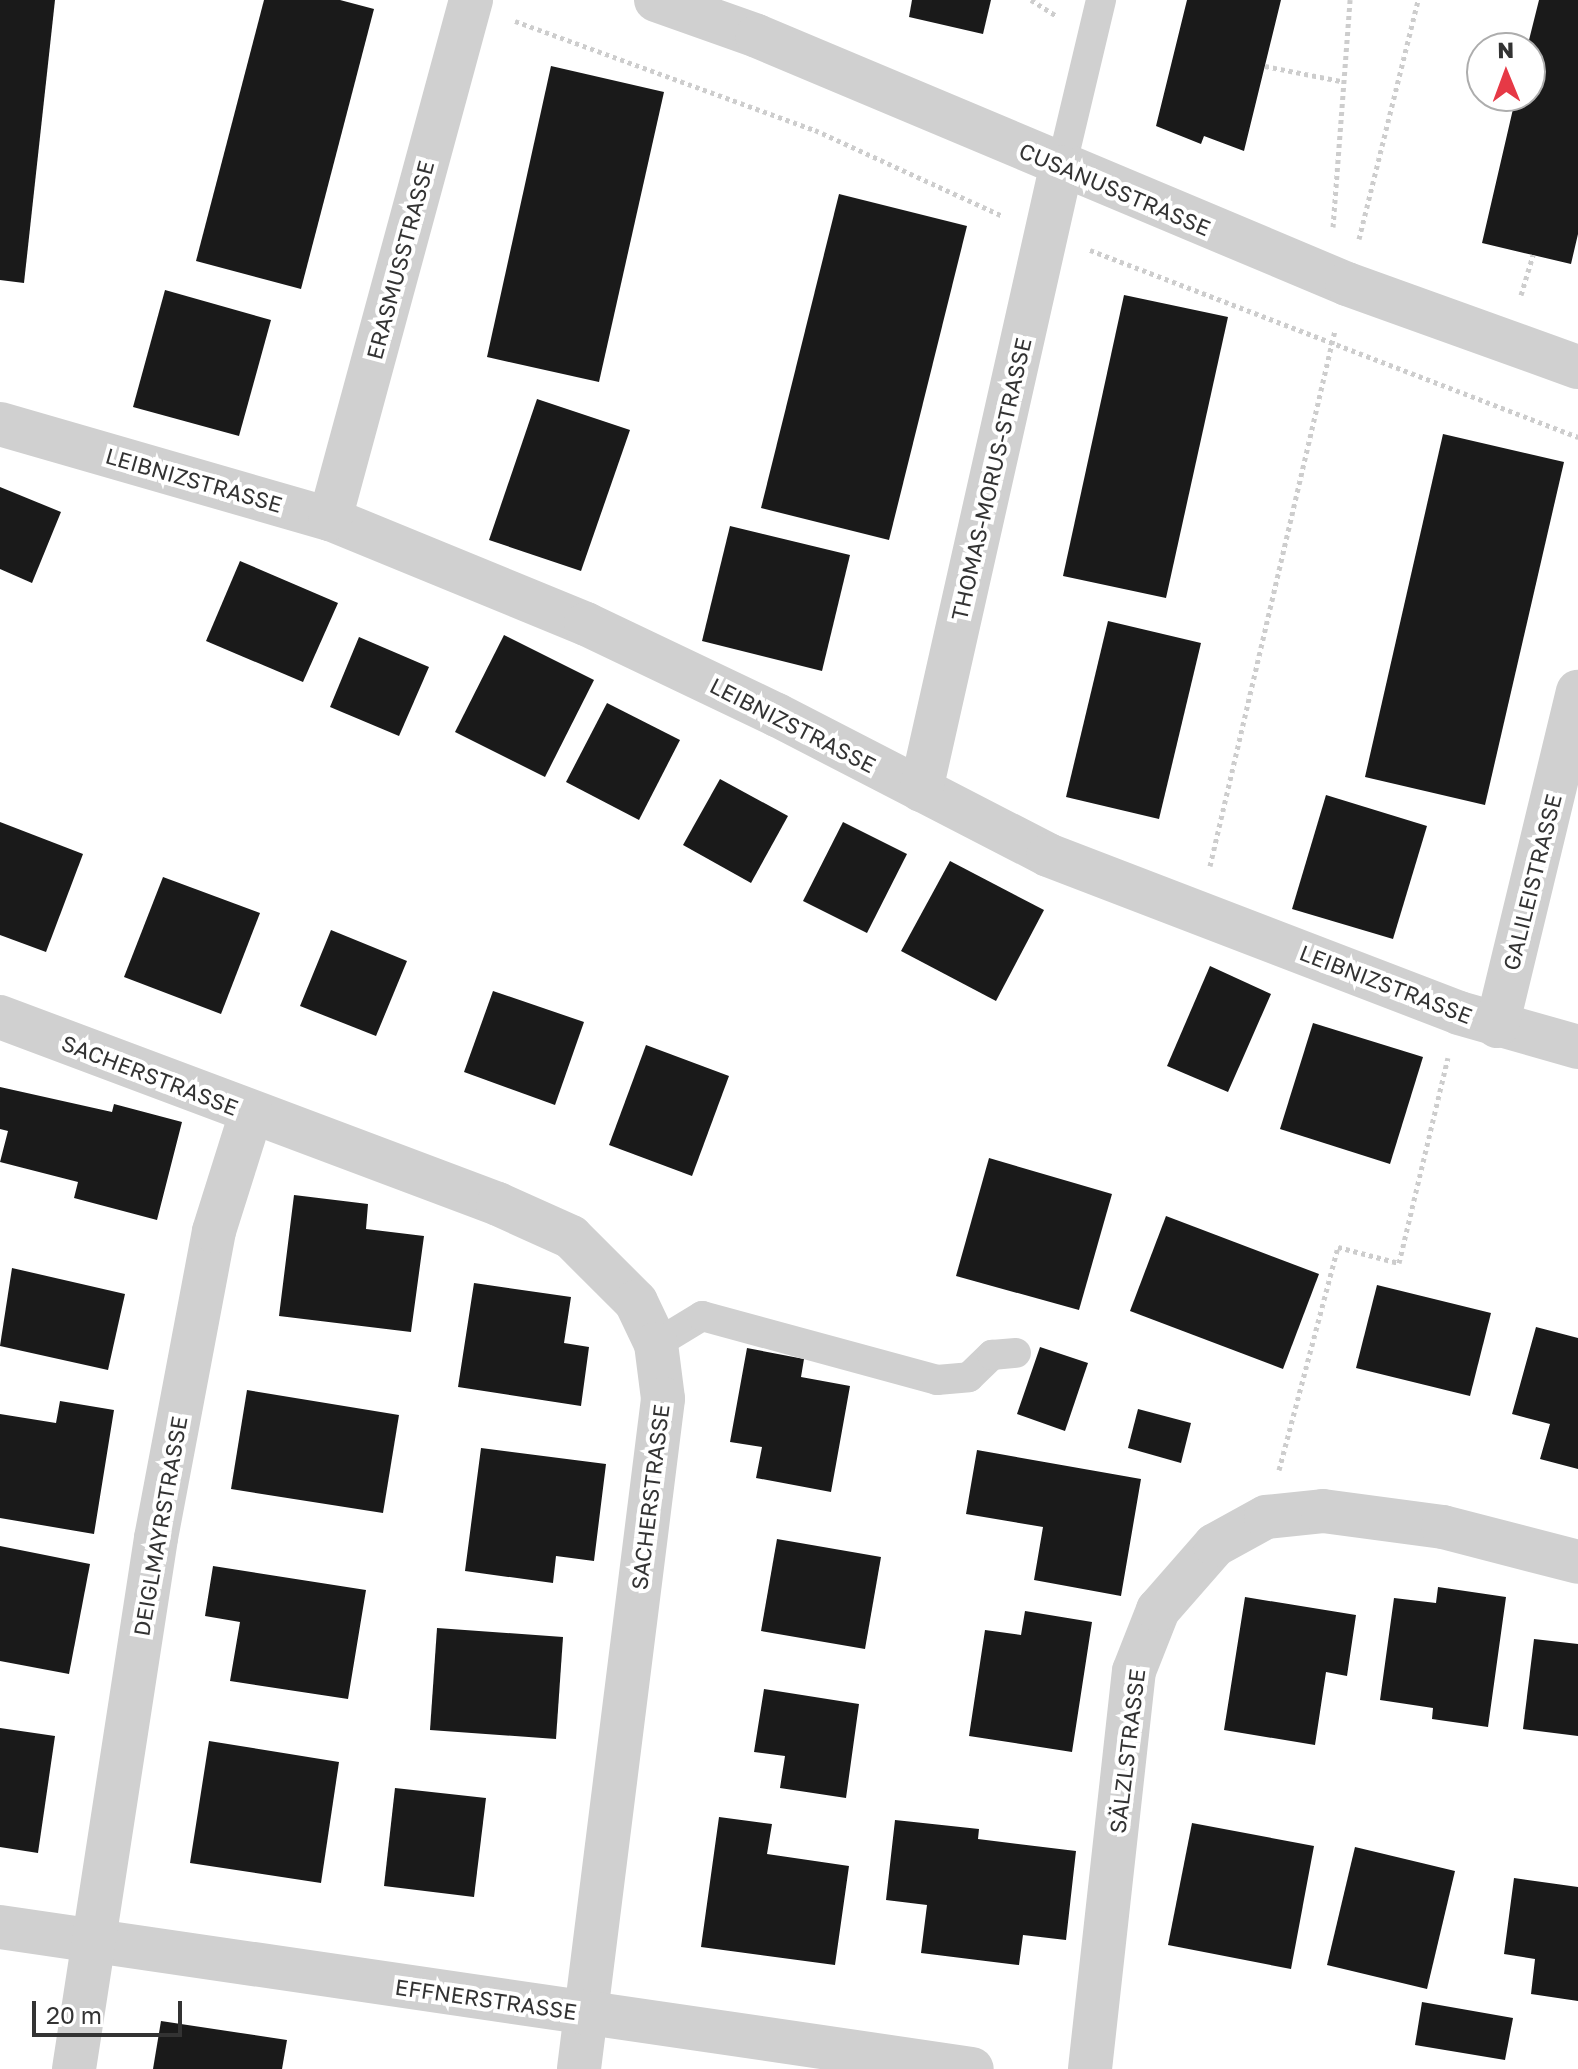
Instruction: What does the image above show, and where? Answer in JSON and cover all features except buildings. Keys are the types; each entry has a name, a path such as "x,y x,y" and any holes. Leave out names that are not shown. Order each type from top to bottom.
{"street":[{"name":"ERASMUSSTRASSE","path":"330,519 471,0"},
{"name":"CUSANUSSTRASSE","path":"656,0 757,36 1061,168 1347,284 1578,367"},
{"name":"THOMAS-MORUS-STRASSE","path":"921,790 1061,168"},
{"name":"LEIBNIZSTRASSE","path":"0,424 330,519 586,624 1048,855 1478,1019 1578,1047"},
{"name":"GALILEISTRASSE","path":"1478,1019 1578,692"},
{"name":"SACHERSTRASSE","path":"0,1017 251,1114 498,1204 571,1237 636,1302 656,1344 663,1399 579,2069"},
{"name":"DEIGLMAYRSTRASSE","path":"74,2069 179,1415 214,1231 251,1114"},
{"name":"SÄLZLSTRASSE","path":"1090,2069 1134,1671 1158,1610 1215,1545 1266,1517 1323,1511 1443,1527 1578,1562"},
{"name":"EFFNERSTRASSE","path":"0,1927 972,2069"}],"lane":[{"path":"1061,168 1101,0"},
{"path":"656,1344 702,1316 937,1380 969,1377 992,1355 1016,1353"}],"path":[{"path":"1333,236 1341,81 1350,0"},
{"path":"1199,914 1347,284 1418,0"},
{"path":"1265,66 1341,81"},
{"path":"1519,304 1533,255"},
{"path":"1266,1517 1338,1247 1399,1263 1478,1019"}]}
